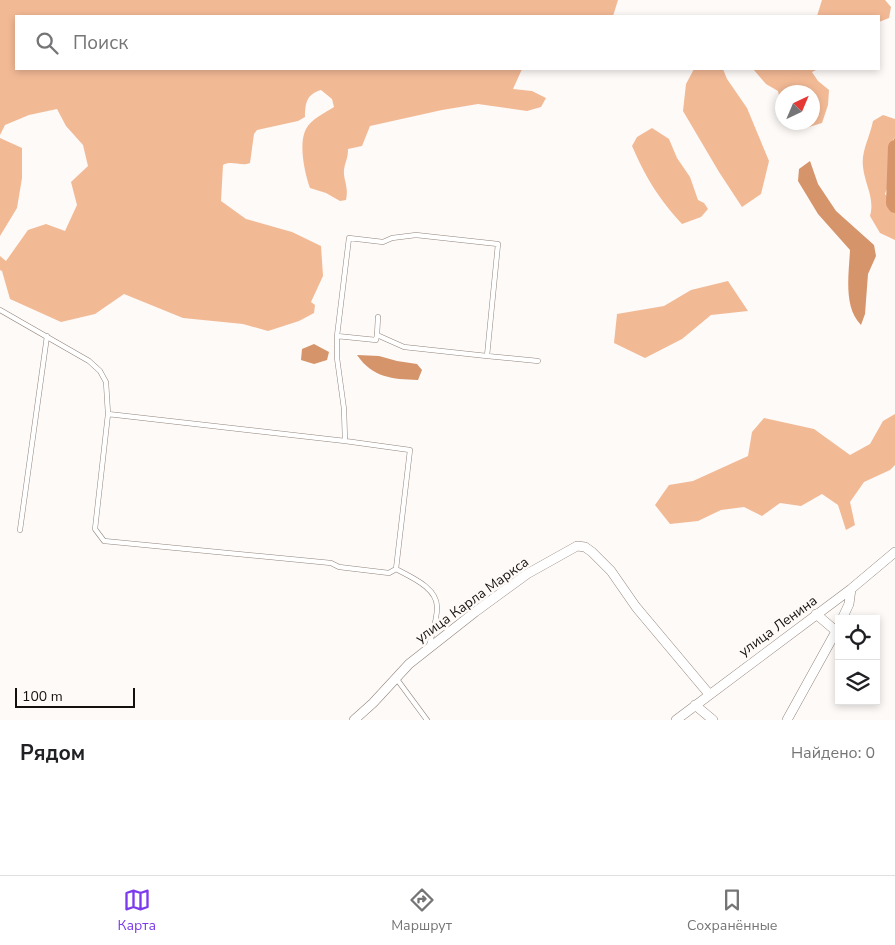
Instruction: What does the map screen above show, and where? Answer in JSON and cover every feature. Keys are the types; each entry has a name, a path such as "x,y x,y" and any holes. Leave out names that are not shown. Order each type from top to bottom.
{"street":[{"name":"улица Карла Маркса","path":"354,720 410,664 527,574 577,546 585,547 592,552 611,571 636,607 709,694"},
{"name":"улица Ленина","path":"676,720 851,589 895,552"},
{"path":"844,615 849,604 851,589"},
{"path":"816,614 835,627"},
{"path":"787,720 835,632"},
{"path":"695,706 713,720"}],"lane":[{"path":"345,441 344,409 337,358 337,336 349,238 383,242 392,238 416,234 498,244 487,356"},
{"path":"0,310 90,361 100,371 106,382 108,414 95,529 104,541 331,563 339,567 389,573 396,569"},
{"path":"337,336 376,340 378,317"},
{"path":"377,335 404,346 538,361"},
{"path":"20,530 47,336"},
{"path":"108,414 410,450 396,569"},
{"path":"396,569 420,582 436,599 438,606 428,650"},
{"path":"396,678 427,720"}],"shaded area":[{"path":"0,0 618,0 613,15 15,15 15,70 522,70 513,89 532,91 546,98 541,107 527,111 478,104 370,126 362,146 348,149 344,170 347,191 346,200 340,201 326,193 310,188 302,151 304,135 308,125 334,107 332,99 321,90 316,92 308,100 305,117 298,121 257,130 254,134 250,163 223,165 221,201 246,219 292,232 321,246 323,276 311,302 315,305 314,313 299,321 268,331 243,324 183,318 124,294 95,314 61,322 10,299 2,271 0,270 0,256 6,261 28,230 46,224 65,231 77,205 71,182 88,166 83,145 66,126 57,109 29,115 5,125 0,135"},
{"path":"822,0 885,0 891,7 889,18 880,22 880,15 817,15"},
{"path":"693,70 723,70 727,79 747,108 769,161 761,194 742,207 683,111 686,84"},
{"path":"754,70 816,70 812,72 818,81 829,90 828,105 822,123 820,124 820,85 775,85 775,89 766,84"},
{"path":"883,115 895,119 895,137 890,145 895,167 885,194 895,206 895,240 880,233 870,216 871,197 863,167 864,150 873,121"},
{"path":"652,128 669,139 677,158 690,177 698,200 704,203 708,209 701,217 682,224 666,206 642,168 632,146 637,137"},
{"path":"895,137 895,210 889,164"},
{"path":"0,138 22,148 22,178 17,208 0,236"},
{"path":"810,161 818,184 836,211 874,245 876,256 868,274 865,314 861,325 855,318 849,299 850,250 818,214 798,181 799,169"},
{"path":"728,281 748,311 711,315 682,339 645,358 614,343 617,314 664,306 691,290"},
{"path":"314,344 329,352 327,360 314,364 301,360 302,349"},
{"path":"357,355 379,356 417,364 422,370 418,380 391,378 376,373 363,363"},
{"path":"895,414 895,465 890,470 864,482 850,502 855,525 846,530 838,505 822,494 801,506 780,503 762,516 744,507 721,510 698,521 670,524 655,505 669,485 693,481 748,456 752,432 764,418 814,429 850,455 870,444 883,421"}],"waterway":[{"path":"895,147 893,203 895,206"}]}
